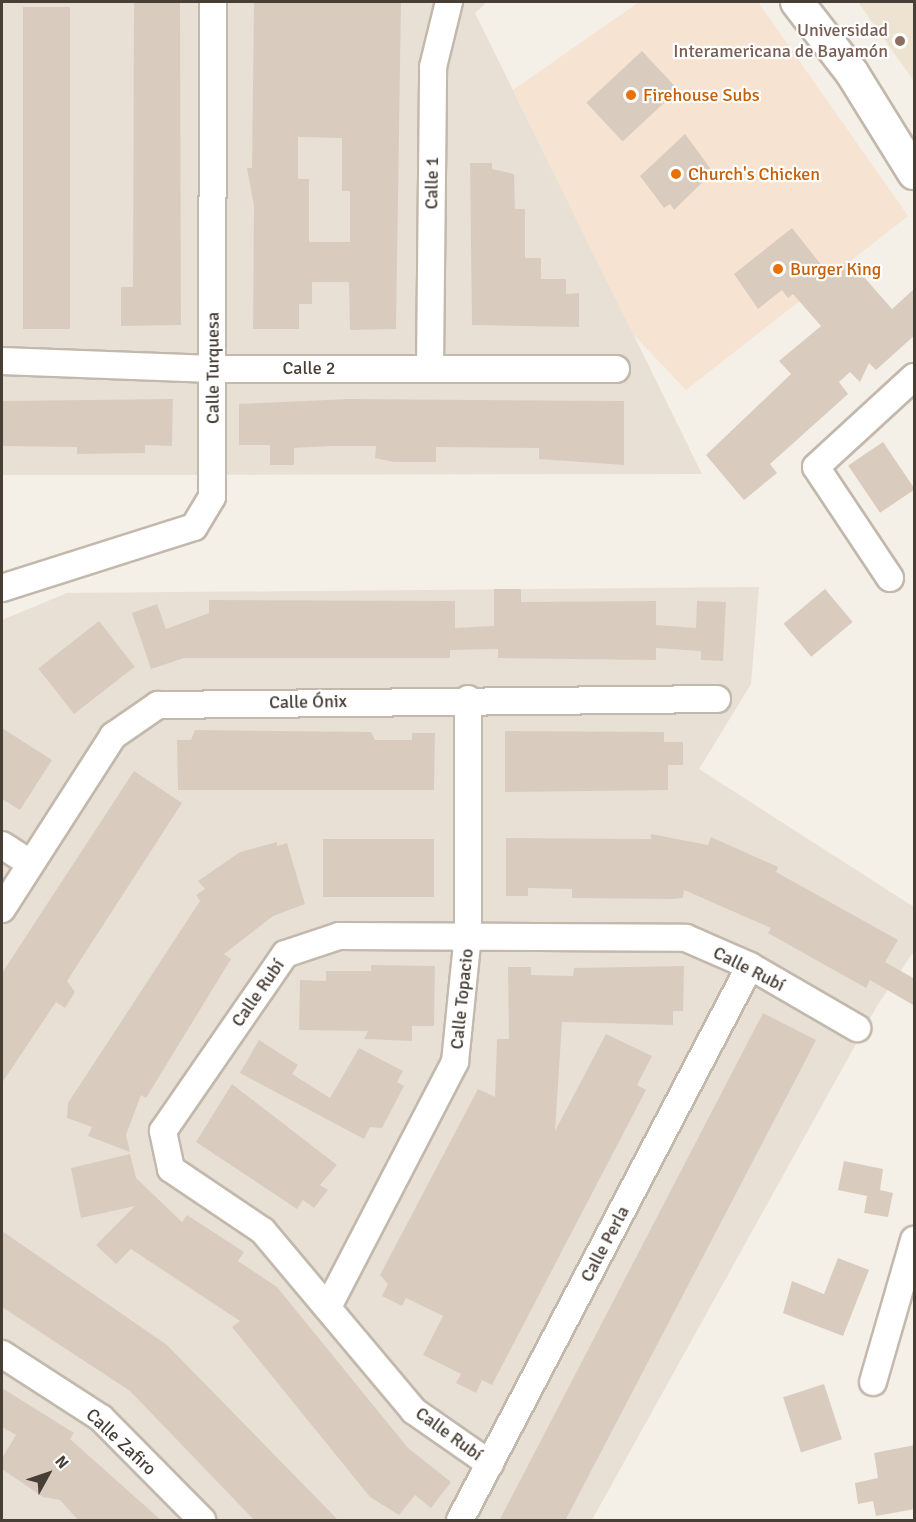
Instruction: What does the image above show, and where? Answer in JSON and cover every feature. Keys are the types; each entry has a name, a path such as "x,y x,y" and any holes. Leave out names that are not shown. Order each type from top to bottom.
{"street":[{"name":"Calle Turquesa","path":"2,588 194,527 212,497 213,2"},
{"name":"Calle 1","path":"430,367 433,67 449,2"},
{"path":"797,2 852,73 915,173"},
{"name":"Calle 2","path":"2,361 213,369 430,367 616,369"},
{"path":"890,578 816,467 915,376"},
{"name":"Calle Ónix","path":"2,909 113,736 158,705 468,699 717,699"},
{"name":"Calle Topacio","path":"329,1305 455,1062 468,935 468,699"},
{"path":"2,845 30,863"},
{"name":"Calle Rubí","path":"490,1464 414,1411 329,1305 263,1231 171,1169 163,1131 285,954 339,936 686,938 750,966 857,1028"},
{"name":"Calle Perla","path":"460,1521 750,966"},
{"path":"873,1382 915,1240"},
{"name":"Calle Zafiro","path":"2,1354 101,1418 202,1521"}],"shaded area":[{"path":"2,2 487,2 475,13 702,474 2,475"},
{"path":"639,2 758,2 908,216 686,390 633,334 513,90"},
{"name":"Universidad Interamericana de Bayamón","path":"858,2 914,2 914,81"},
{"path":"759,587 751,684 699,769 914,907 914,951 877,1006 592,1520 2,1520 2,620 67,593"}],"building":[{"path":"134,2 180,2 181,325 121,326 121,287 133,287"},
{"path":"254,2 401,3 396,329 350,330 349,282 312,282 312,304 299,304 299,329 253,329 254,206 247,168 252,168","holes":["298,137 342,138 342,191 350,191 350,242 309,242 309,179 298,179"]},
{"path":"23,7 70,7 70,329 23,329"},
{"name":"Firehouse Subs","path":"642,51 678,90 623,142 586,103"},
{"name":"Church's Chicken","path":"685,134 713,172 674,210 670,204 664,208 640,176"},
{"path":"470,163 492,163 492,169 514,174 515,209 525,209 525,258 541,258 541,279 566,279 566,294 579,293 579,327 472,325"},
{"path":"792,228 830,276 849,260 892,309 915,288 915,335 876,370 869,363 860,382 850,372 839,382 848,394 770,464 777,473 744,500 706,455 791,374 779,361 821,326 793,294 788,298 782,290 758,309 734,274"},
{"path":"173,399 172,446 145,445 145,453 77,454 77,447 2,446 2,401"},
{"path":"349,399 624,401 624,465 539,459 539,448 436,447 436,462 394,462 375,458 376,446 329,446 294,448 294,465 270,465 270,445 239,445 239,404"},
{"path":"883,442 914,490 880,513 848,465"},
{"path":"494,589 521,589 521,602 656,601 656,625 696,628 697,601 726,602 723,661 701,660 701,651 656,648 656,660 498,658 498,649 450,650 450,658 184,658 151,669 132,613 157,604 166,629 209,613 209,600 455,601 455,628 494,626"},
{"path":"825,589 853,622 811,657 784,624"},
{"path":"99,621 135,667 74,714 38,668"},
{"path":"2,728 52,760 20,810 2,799"},
{"path":"195,730 371,732 375,740 412,740 412,733 435,733 434,790 178,790 177,740 191,740"},
{"path":"505,731 664,732 664,742 683,742 683,765 668,765 668,790 505,792"},
{"path":"134,771 182,803 67,981 75,992 65,1008 56,1002 2,1083 2,973"},
{"path":"651,834 708,845 711,837 778,867 776,872 898,940 885,962 915,979 915,1006 870,980 866,988 768,933 771,928 684,890 683,898 672,899 572,898 572,889 528,888 528,896 506,896 506,838 651,839"},
{"path":"323,839 434,839 434,897 323,897"},
{"path":"277,842 277,846 287,843 305,904 273,916 224,954 231,959 146,1098 141,1095 126,1135 130,1152 88,1136 92,1127 67,1118 68,1103 200,901 196,895 205,889 198,881 240,852"},
{"path":"371,965 435,966 434,1026 412,1026 412,1041 364,1039 368,1031 299,1030 300,980 326,981 326,971 371,971"},
{"path":"684,966 683,1011 673,1011 673,1025 562,1022 555,1131 606,1034 652,1056 637,1085 646,1090 492,1385 482,1380 476,1393 456,1383 461,1374 423,1355 443,1316 406,1298 402,1306 382,1296 388,1284 380,1275 478,1089 495,1097 497,1039 509,1039 508,967 531,967 531,975 573,976 574,968"},
{"path":"763,1013 816,1040 799,1073 565,1521 499,1521"},
{"path":"259,1040 298,1065 292,1074 330,1098 359,1048 403,1071 397,1082 404,1086 382,1128 370,1127 364,1139 240,1073"},
{"path":"232,1084 337,1165 320,1185 328,1190 314,1208 303,1200 297,1209 196,1142"},
{"path":"130,1154 136,1178 182,1222 187,1215 244,1252 238,1261 277,1287 408,1448 451,1482 431,1508 415,1495 399,1515 370,1497 232,1327 240,1321 131,1249 116,1264 96,1245 135,1206 81,1218 71,1168"},
{"path":"844,1161 883,1169 880,1190 893,1193 888,1217 864,1213 867,1196 838,1190"},
{"path":"2,1231 167,1345 339,1521 255,1521 130,1391 2,1307"},
{"path":"838,1258 869,1270 843,1336 783,1313 792,1281 824,1294"},
{"path":"824,1384 842,1439 801,1452 783,1397"},
{"path":"2,1388 74,1433 70,1439 162,1521 79,1521 60,1500 43,1497 2,1469 2,1458 16,1435 2,1427"},
{"path":"915,1445 915,1509 876,1516 873,1501 858,1504 855,1483 878,1478 874,1453"}],"place":[{"name":"Universidad Interamericana de Bayamón","path":"900,41"},
{"name":"Firehouse Subs","path":"631,95"},
{"name":"Church's Chicken","path":"676,174"},
{"name":"Burger King","path":"778,269"}]}
